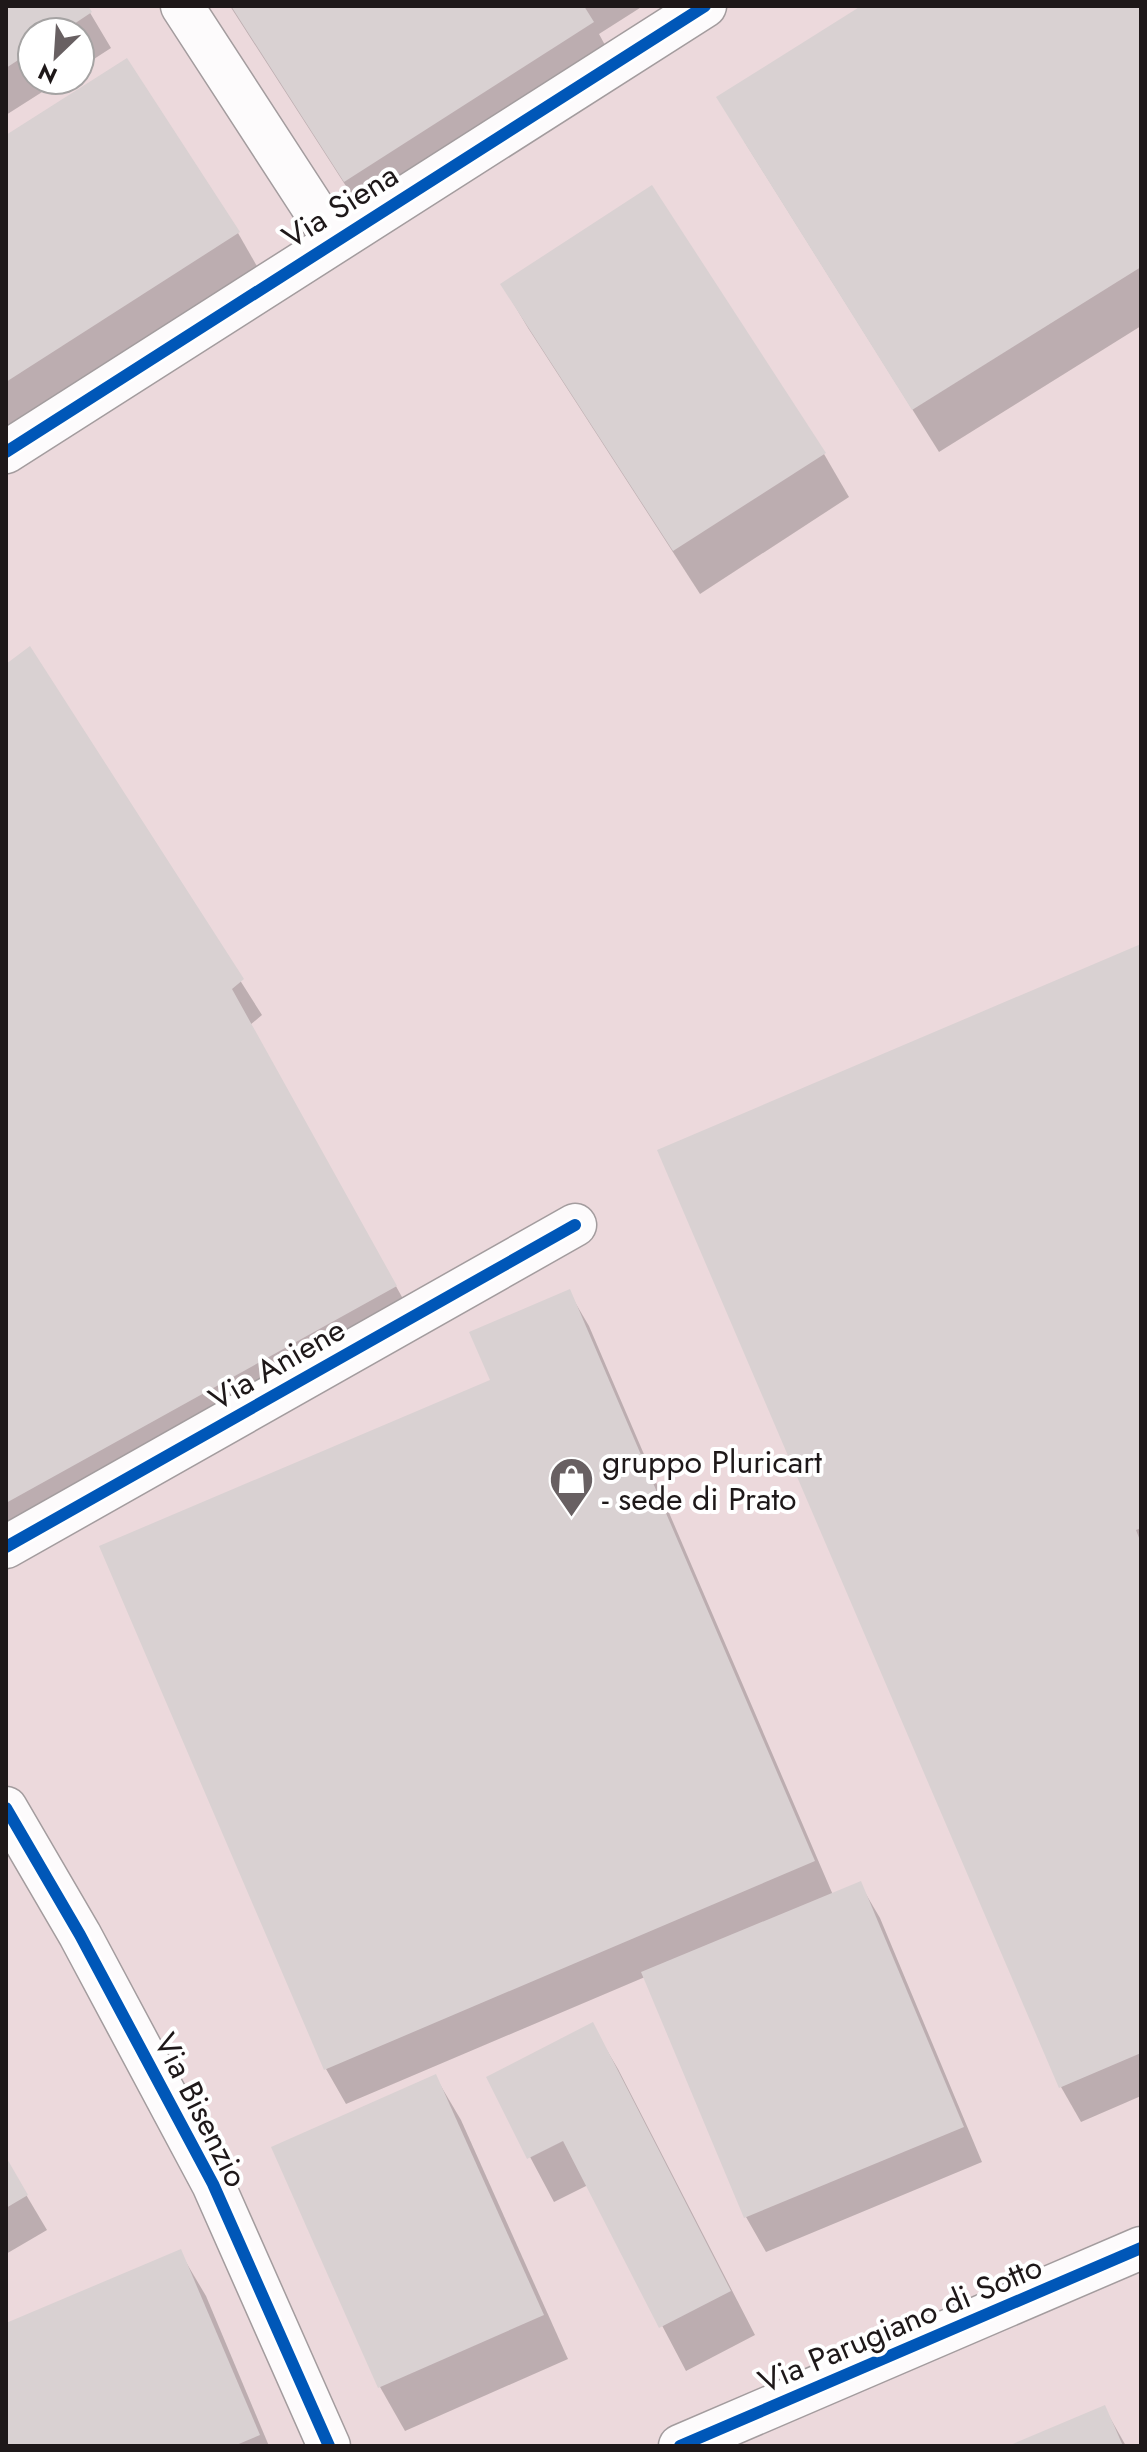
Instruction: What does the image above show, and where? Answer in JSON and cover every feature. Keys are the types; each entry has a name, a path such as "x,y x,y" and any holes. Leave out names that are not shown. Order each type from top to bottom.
{"street":[{"path":"182,6 334,240"},
{"name":"Via Siena","path":"6,452 705,6"},
{"name":"Via Aniene","path":"6,1547 575,1225"},
{"name":"Via Bisenzio","path":"6,1808 80,1935 213,2184 329,2446"},
{"name":"Via Parugiano di Sotto","path":"680,2446 1141,2248"}],"shaded area":[{"path":"6,6 1141,6 1141,2446 6,2446"}],"building":[{"path":"6,6 88,6 92,12 86,16 16,16 16,61 6,68"},
{"path":"231,6 584,6 594,22 344,182"},
{"path":"861,6 1141,6 1141,267 912,410 716,97"},
{"path":"127,58 240,232 6,382 6,135 67,96 96,96 96,78"},
{"path":"652,185 826,453 673,551 500,284"},
{"path":"30,646 244,979 232,989 397,1286 6,1503 6,664"},
{"path":"1141,944 1141,1528 1136,1530 1141,1543 1141,2053 1059,2088 657,1150"},
{"path":"570,1289 815,1861 324,2070 99,1546 490,1380 469,1332"},
{"path":"861,1881 964,2127 744,2218 641,1972"},
{"path":"593,2022 731,2291 659,2328 563,2141 527,2159 486,2077"},
{"path":"436,2074 544,2315 378,2388 271,2147"},
{"path":"6,2157 28,2195 6,2208"},
{"path":"181,2249 260,2435 234,2446 6,2446 6,2323"},
{"path":"1105,2405 1123,2446 1008,2446"}],"cycle path":[{"path":"6,452 705,6"},
{"path":"6,1547 575,1225"},
{"path":"6,1808 80,1935 213,2184 329,2446"},
{"path":"680,2446 1141,2248"}],"place":[{"name":"gruppo Pluricart - sede di Prato","path":"571,1519"}]}
